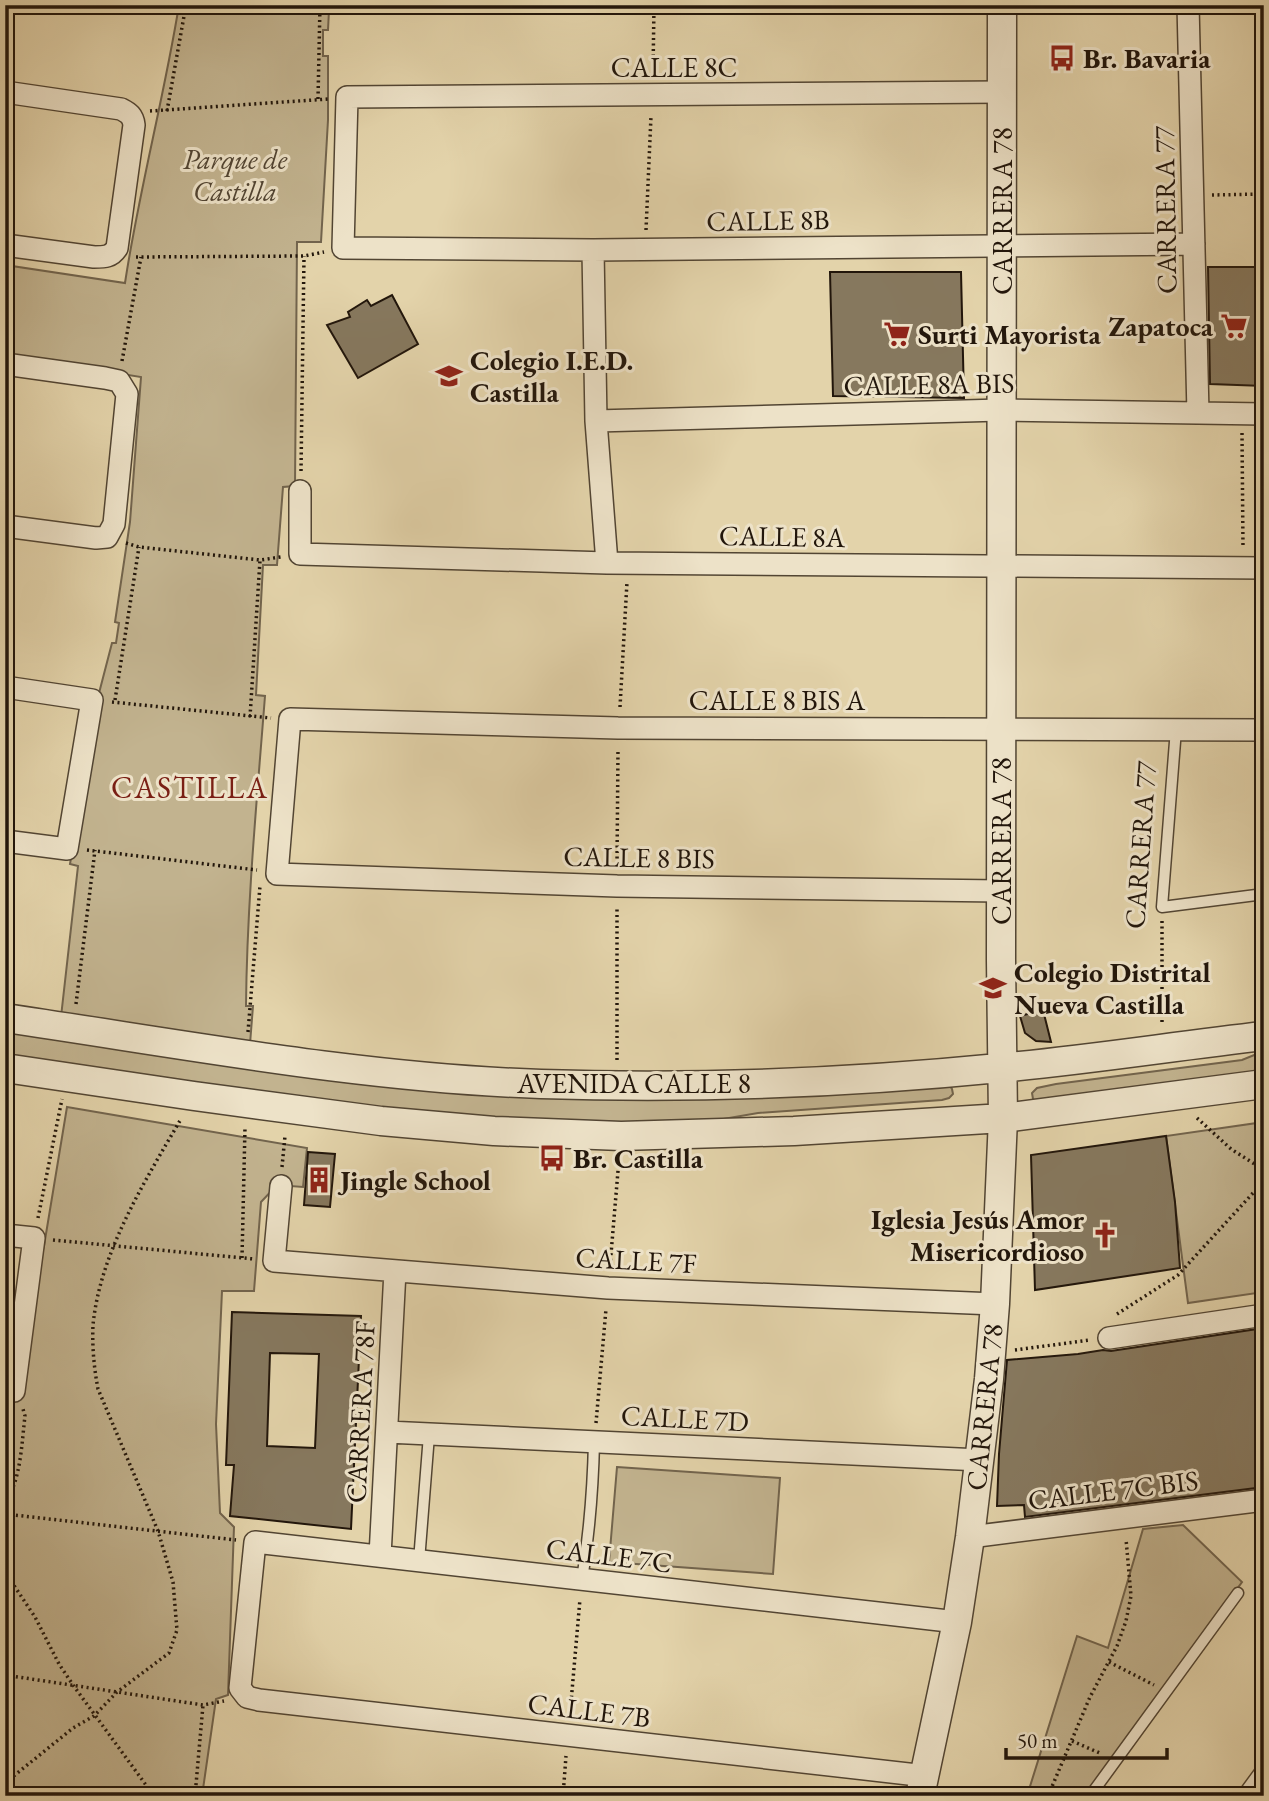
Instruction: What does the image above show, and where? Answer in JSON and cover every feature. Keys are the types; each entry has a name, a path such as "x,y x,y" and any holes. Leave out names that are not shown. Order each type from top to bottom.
{"street":[{"name":"CARRERA 78","path":"923,1786 957,1622 970,1537 995,1304 1003,1118 1002,5"},
{"name":"CARRERA 77","path":"1188,5 1198,413"},
{"path":"5,92 121,109 133,118 134,125 117,248 109,257 5,244"},
{"name":"CALLE 8C","path":"347,97 1002,92"},
{"path":"343,248 347,97"},
{"name":"CALLE 8B","path":"343,248 645,250 1194,244"},
{"path":"593,250 596,421 607,563"},
{"path":"5,364 105,378 123,388 114,524 107,537 96,538 5,526"},
{"name":"CALLE 8A BIS","path":"596,421 1002,410 1253,414"},
{"path":"300,491 300,554"},
{"name":"CALLE 8A","path":"300,554 607,563 1253,568"},
{"path":"5,687 92,700 67,849 5,841"},
{"path":"269,872 290,719"},
{"name":"CALLE 8 BIS A","path":"290,719 618,728 1264,730"},
{"name":"CALLE 8 BIS","path":"269,872 617,886 1001,891"},
{"name":"AVENIDA CALLE 8","path":"5,1018 365,1071 456,1079 616,1086 877,1079 1003,1068 1264,1036"},
{"name":"AVENIDA CALLE 8","path":"5,1068 246,1104 443,1127 621,1136 794,1131 1003,1118 1264,1084"},
{"path":"274,1261 281,1186"},
{"path":"5,1235 34,1238 10,1391"},
{"name":"CALLE 7F","path":"274,1261 608,1288 995,1304"},
{"name":"CARRERA 78F","path":"380,1556 395,1271"},
{"path":"1109,1338 1264,1315"},
{"name":"CALLE 7D","path":"387,1433 980,1460"},
{"name":"CALLE 7C BIS","path":"970,1537 1264,1500"},
{"path":"247,1697 240,1688 255,1542"},
{"name":"CALLE 7C","path":"255,1542 957,1622"},
{"name":"CALLE 7B","path":"247,1697 568,1735 923,1786"}],"lane":[{"name":"CARRERA 77","path":"1162,907 1176,729"},
{"path":"1162,907 1264,894"},
{"path":"419,1561 429,1434"},
{"path":"582,1580 593,1478 594,1442"},
{"path":"1090,1796 1238,1593"},
{"path":"1242,1796 1264,1766"}],"path":[{"path":"167,111 186,5"},
{"path":"318,99 320,5"},
{"path":"645,250 654,5"},
{"path":"128,112 347,97"},
{"path":"1193,196 1264,194"},
{"path":"109,257 304,256 343,248"},
{"path":"300,491 304,256"},
{"path":"123,388 141,257"},
{"path":"1253,414 1253,568"},
{"path":"107,537 139,547 260,560 300,554"},
{"path":"114,702 139,547"},
{"path":"250,717 260,560"},
{"path":"616,1086 618,728 628,562"},
{"path":"92,700 290,719"},
{"path":"67,849 95,850 269,872 247,1055"},
{"path":"74,1028 95,850"},
{"name":"CARRERA 77","path":"1160,1048 1162,907"},
{"path":"66,1077 34,1238 274,1261"},
{"path":"1173,1096 1231,1149 1264,1170"},
{"path":"242,1258 246,1104"},
{"path":"5,1783 73,1728 94,1716 117,1692 169,1653 177,1630 173,1582 158,1531 98,1389 93,1364 93,1324 102,1277 113,1246 181,1119"},
{"path":"281,1186 285,1136"},
{"path":"1013,1351 1109,1338 1107,1326 1114,1316 1178,1275 1264,1181"},
{"path":"5,1501 16,1476 25,1416 21,1402 10,1391"},
{"path":"5,1514 255,1542"},
{"path":"1048,1796 1126,1621 1131,1596 1125,1517"},
{"path":"5,1572 35,1617 73,1685 154,1796"},
{"path":"563,1796 582,1580"},
{"path":"1109,1662 1166,1691"},
{"path":"5,1675 203,1705 247,1697"},
{"path":"195,1796 203,1705"},
{"path":"1072,1741 1116,1760"}],"green space":[{"name":"Parque de Castilla","path":"179,5 322,5 322,9 329,10 328,30 323,30 323,56 328,56 328,120 321,242 297,242 295,486 283,487 277,565 263,565 256,695 265,696 248,928 246,1006 253,1006 250,1044 61,1017 78,866 70,864 98,697 112,643 116,643 119,623 115,622 130,522 141,377 5,355 5,265 125,283"},
{"path":"5,1028 302,1073 949,1085 953,1094 942,1100 758,1113 706,1122 556,1123 406,1113 5,1057"},
{"path":"1264,1051 1264,1072 1038,1102 1033,1099 1032,1093 1037,1088 1056,1084 1242,1060"},
{"path":"67,1107 307,1148 303,1187 277,1185 261,1202 254,1291 222,1291 216,1424 220,1513 234,1527 228,1695 216,1699 202,1796 5,1796 5,1535 9,1501 5,1498 5,1399 44,1246"},
{"path":"1264,1122 1264,1292 1188,1303 1166,1136"},
{"path":"617,1467 780,1478 773,1574 609,1562"},
{"path":"1183,1525 1242,1582 1086,1796 1027,1796 1077,1636 1108,1648 1143,1529"}],"building":[{"name":"Zapatoca","path":"1208,267 1264,267 1264,386 1210,384"},
{"name":"Surti Mayorista","path":"830,272 961,272 964,398 833,396"},
{"path":"392,295 418,344 358,378 327,325 350,317 348,312 367,300 371,306"},
{"path":"1043,1010 1051,1042 1036,1041 1025,1033 1020,1016"},
{"name":"Iglesia Jesús Amor Misericordioso","path":"1166,1136 1180,1268 1035,1290 1031,1155"},
{"name":"Jingle School","path":"308,1152 335,1154 330,1207 304,1205"},
{"path":"232,1312 361,1316 351,1529 230,1516 234,1465 226,1465","holes":["270,1353 319,1354 315,1448 267,1446"]},
{"path":"1264,1328 1264,1487 1025,1517 1024,1505 997,1506 1007,1360 1111,1351"}],"place":[{"name":"Br. Bavaria","path":"1062,58"},
{"name":"Zapatoca","path":"1234,326"},
{"name":"Surti Mayorista","path":"897,334"},
{"name":"Colegio I.E.D. Castilla","path":"449,376"},
{"name":"Colegio Distrital Nueva Castilla","path":"993,988"},
{"name":"Br. Castilla","path":"552,1158"},
{"name":"Jingle School","path":"319,1180"},
{"name":"Iglesia Jesús Amor Misericordioso","path":"1105,1235"}],"district":[{"name":"CASTILLA","path":"190,787"}]}
